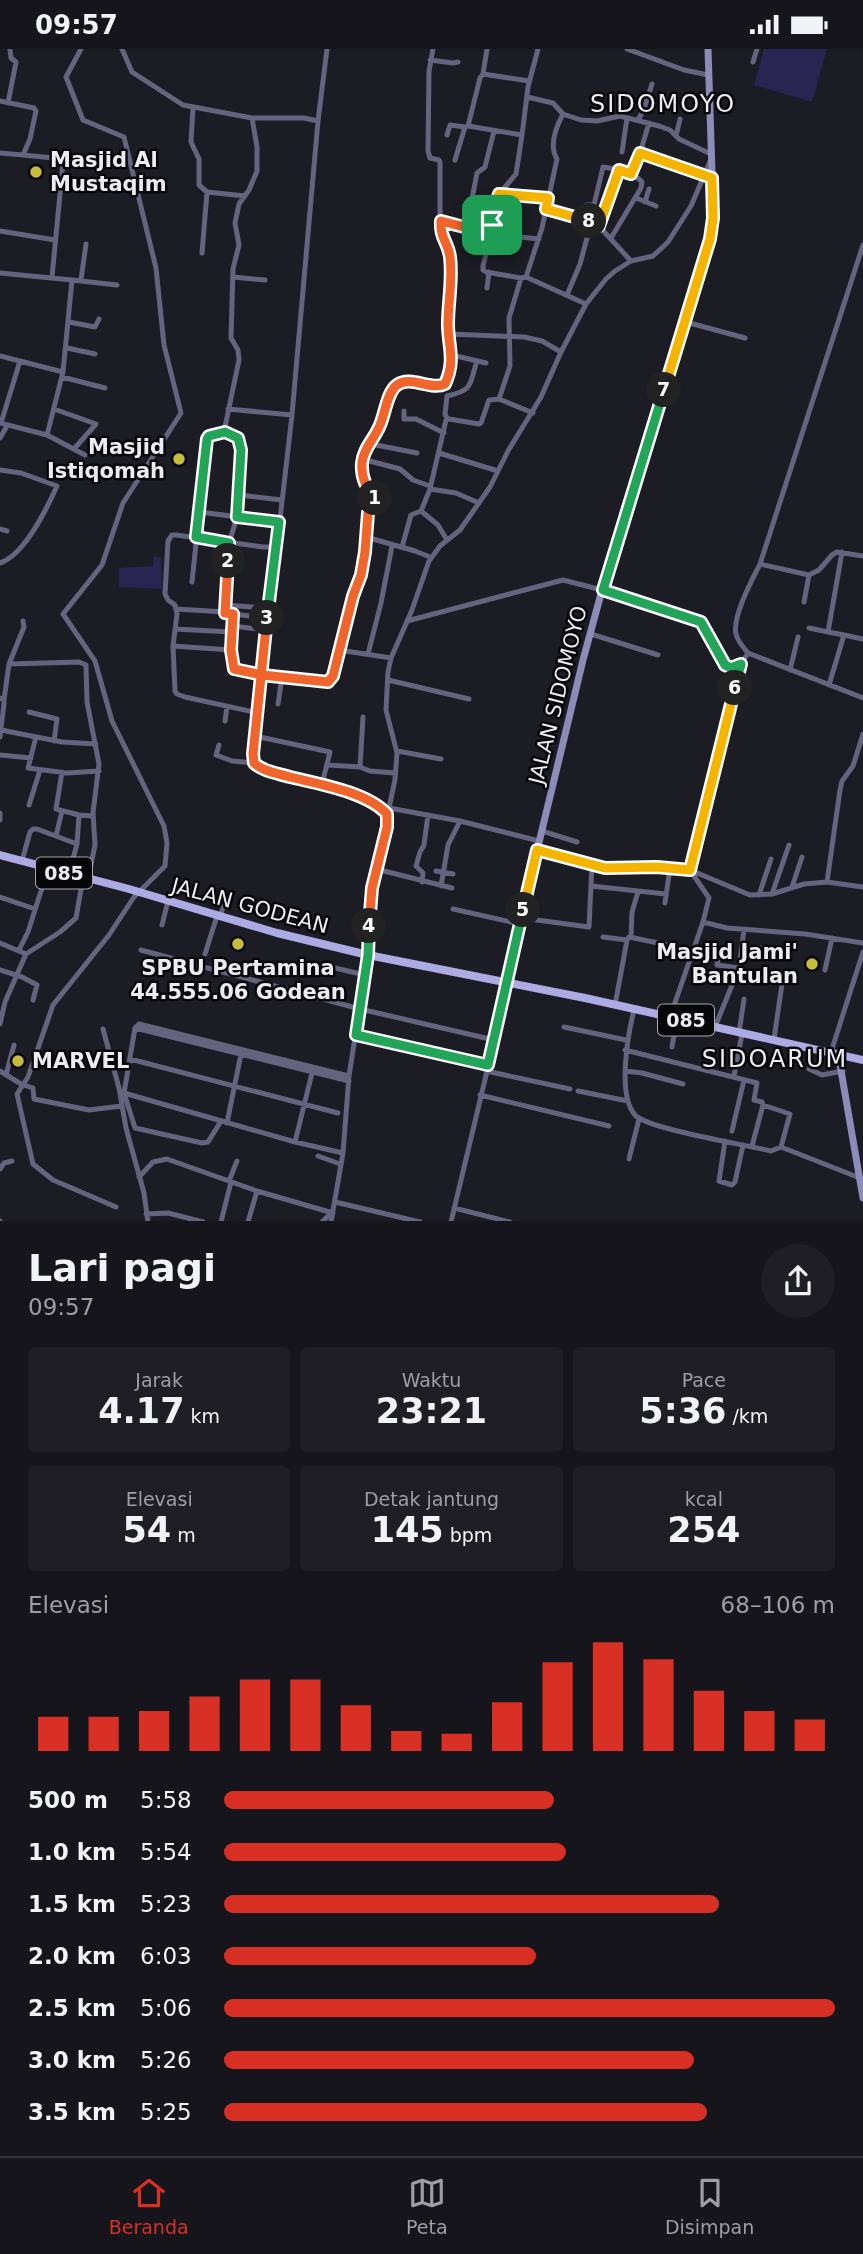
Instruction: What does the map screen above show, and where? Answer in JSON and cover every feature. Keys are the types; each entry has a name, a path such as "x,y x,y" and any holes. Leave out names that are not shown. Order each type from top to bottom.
{"main road":[{"name":"JALAN SIDOMOYO","path":"508,983 561,744 603,590 710,239 713,218 707,176 711,156 708,49"},
{"name":"JALAN GODEAN","path":"0,855 129,889 277,933 368,955 674,1017 863,1059"},
{"path":"834,1052 843,1071 863,1199"}],"street":[{"path":"8,103 16,62 10,58 10,49"},
{"path":"80,49 66,77 83,120 124,137 156,268 164,345 181,413 123,503 102,565 63,614 95,661 112,721 164,826 167,843 165,866 134,897 109,935 53,1005 28,1077 17,1094 33,1164 53,1180 116,1207"},
{"path":"122,49 132,72 183,105 252,118 304,118 318,121"},
{"path":"254,763 268,608 292,415 318,121 327,49"},
{"path":"224,670 232,667 262,675 328,682 333,676 361,575 368,513 376,501 365,484 363,453 377,435 391,393 397,385 405,382 442,386 447,379 452,355 448,327 450,255 440,234 440,162 430,158 428,152 430,60 433,49"},
{"path":"455,159 483,73 487,49"},
{"path":"538,49 529,81 516,174 499,194 493,211 483,270 524,277 586,305"},
{"path":"627,49 684,70 708,75"},
{"path":"753,62 757,49"},
{"path":"430,60 453,64 458,62"},
{"path":"483,73 529,81"},
{"path":"638,120 652,84"},
{"path":"527,97 553,103 563,114 589,121 616,116 649,123 670,130 711,156"},
{"path":"0,101 34,108 36,111 23,155"},
{"path":"194,108 191,144 199,159 199,185 207,192 245,196"},
{"path":"499,399 509,366 509,318 539,239 557,159 554,153 555,132 563,114"},
{"path":"225,432 239,360 238,350 231,338 233,277 239,245 235,231 236,216 239,204 257,170 257,147 252,118"},
{"path":"622,152 627,118"},
{"path":"676,136 680,119"},
{"path":"631,174 649,123"},
{"path":"447,135 450,125 522,135"},
{"path":"493,211 473,207 471,204 477,173 485,167 494,131"},
{"path":"0,153 54,158 63,163 52,277"},
{"path":"331,1221 343,1153 349,1079 368,955 376,869 387,827 395,773 397,751 386,710 391,658 430,557 460,530 479,503 533,413 586,305 606,279 631,261 653,256 668,242 707,176 640,153"},
{"path":"584,219 586,205 594,205 603,167 631,174 642,182 636,198 611,238"},
{"path":"567,295 587,238 598,225 619,170"},
{"path":"645,202 649,189"},
{"path":"202,253 207,192"},
{"path":"499,194 548,198"},
{"path":"636,198 656,206"},
{"path":"546,209 598,225 631,261"},
{"path":"441,221 491,234 539,239"},
{"path":"0,231 55,240"},
{"path":"81,280 86,244"},
{"path":"863,245 760,564 744,595 735,630 739,642 748,653 863,698"},
{"path":"487,288 489,272"},
{"path":"0,273 117,285"},
{"path":"233,277 265,280"},
{"path":"47,435 67,348 72,280"},
{"path":"69,322 95,327 99,319"},
{"path":"686,322 745,338"},
{"path":"449,334 491,337 509,335 541,341 561,352"},
{"path":"67,348 95,354"},
{"path":"452,355 486,363"},
{"path":"0,356 104,388"},
{"path":"0,438 20,361"},
{"path":"368,654 397,546 411,515 421,511 430,488 447,419 447,396 463,393 469,387 477,361"},
{"path":"447,419 479,424 489,400 499,399 533,413"},
{"path":"54,409 96,424 74,449"},
{"path":"228,409 292,415"},
{"path":"404,411 404,419 416,419 444,433"},
{"path":"3,424 47,435 85,454"},
{"path":"192,582 207,439 225,432 234,435 240,442 240,495 229,543 225,613"},
{"path":"371,444 417,453"},
{"path":"439,453 498,471"},
{"path":"362,459 400,469 412,480 430,488 464,495 479,503"},
{"path":"0,470 20,473 57,486 44,514 26,541 14,554 0,563"},
{"path":"240,495 282,500"},
{"path":"421,511 438,525 447,540"},
{"path":"199,512 279,522"},
{"path":"258,713 177,694 174,691 176,609 165,594 168,541 172,535 276,547"},
{"path":"366,537 430,557"},
{"path":"760,564 809,575 819,570 832,555 842,552 863,556"},
{"path":"828,632 842,552"},
{"path":"804,602 809,575"},
{"path":"407,621 558,580 569,580 701,622 725,665 731,668 741,664"},
{"path":"224,605 268,608"},
{"path":"176,609 267,618"},
{"path":"232,667 233,614"},
{"path":"0,737 2,699 9,664 24,627 23,621"},
{"path":"809,628 863,639"},
{"path":"175,629 266,630"},
{"path":"591,634 658,655"},
{"path":"829,685 844,635"},
{"path":"790,670 798,637"},
{"path":"173,646 231,650"},
{"path":"339,650 391,658"},
{"path":"672,1047 674,1017 709,898 690,870 741,664 748,653"},
{"path":"0,943 23,952 60,932 76,918 95,845 93,816 99,771 87,702 86,665 79,661 9,664"},
{"path":"278,704 282,677"},
{"path":"388,680 470,699"},
{"path":"225,721 227,706"},
{"path":"29,712 57,719 54,741"},
{"path":"360,767 363,717"},
{"path":"1,728 54,741 96,744"},
{"path":"827,882 839,790 853,766 863,734"},
{"path":"255,736 328,751 328,765 322,785"},
{"path":"36,737 28,768 62,772 99,771"},
{"path":"219,745 216,755 232,761 254,763 265,771 322,785 388,811 460,821 592,864 620,869 690,870 743,894 772,894 792,887 827,882 863,885"},
{"path":"397,751 441,759"},
{"path":"0,755 31,758"},
{"path":"328,765 395,773"},
{"path":"29,805 40,770"},
{"path":"62,772 56,809 93,816"},
{"path":"56,836 62,811"},
{"path":"0,813 0,820"},
{"path":"69,874 77,843 79,815"},
{"path":"422,882 423,873 416,866 425,845 428,815"},
{"path":"440,886 449,845 460,821"},
{"path":"22,861 33,829 77,843"},
{"path":"542,831 577,842"},
{"path":"772,894 789,845"},
{"path":"792,887 802,857"},
{"path":"759,895 771,859"},
{"path":"453,909 521,921 589,927 592,864"},
{"path":"666,903 670,868"},
{"path":"0,1024 2,1001 23,952 48,869"},
{"path":"376,869 452,888"},
{"path":"436,871 453,874"},
{"path":"591,886 666,894"},
{"path":"615,1005 638,893"},
{"path":"0,897 35,909"},
{"path":"162,925 168,901"},
{"path":"205,954 225,901"},
{"path":"703,922 744,930 805,933 863,943"},
{"path":"715,1027 739,968 744,930"},
{"path":"603,937 629,939 691,952 718,960 717,965 739,968"},
{"path":"825,971 832,938"},
{"path":"742,948 763,949"},
{"path":"141,950 360,1009 494,1039"},
{"path":"834,1052 860,975 863,952"},
{"path":"322,965 365,975"},
{"path":"0,970 37,985 33,1000"},
{"path":"451,1221 508,983"},
{"path":"774,1039 782,984"},
{"path":"734,1076 744,999"},
{"path":"634,1010 626,1040 625,1072 628,1101 639,1119 771,1151 781,1147 861,1179"},
{"path":"564,1027 626,1040"},
{"path":"242,1053 224,1122 208,1142 202,1143 135,1128 124,1093 135,1028 242,1053 349,1079"},
{"path":"103,1029 144,1193 148,1221"},
{"path":"356,1035 570,1089"},
{"path":"14,1045 3,1073 33,1088 34,1098 89,1110 122,1106"},
{"path":"625,1050 757,1083 754,1100 791,1116 781,1147"},
{"path":"242,1053 312,1073 349,1079"},
{"path":"130,1059 338,1113"},
{"path":"808,1069 822,1075 843,1071"},
{"path":"625,1072 642,1073 684,1084"},
{"path":"295,1142 312,1073"},
{"path":"732,1131 744,1080"},
{"path":"579,1091 628,1101"},
{"path":"124,1093 343,1153"},
{"path":"480,1095 609,1126"},
{"path":"752,1146 763,1105"},
{"path":"629,1159 639,1119"},
{"path":"725,1141 719,1181 732,1185 743,1145"},
{"path":"318,1156 340,1164"},
{"path":"139,1177 153,1162 160,1159 174,1161 257,1191 332,1213"},
{"path":"0,1169 4,1163 12,1161"},
{"path":"221,1221 237,1161"},
{"path":"248,1221 257,1191"},
{"path":"335,1202 420,1221"},
{"path":"454,1208 510,1221"},
{"path":"146,1214 168,1213 198,1221"},
{"path":"322,1221 332,1213"}],"shaded area":[{"path":"764,49 827,49 812,102 754,85"},
{"path":"154,556 161,557 162,589 119,587 119,568 153,566"}],"place":[{"name":"Masjid Al Mustaqim","path":"36,172"},
{"name":"Masjid Istiqomah","path":"179,459"},
{"name":"SPBU Pertamina 44.555.06 Godean","path":"238,944"},
{"name":"Masjid Jami' Bantulan","path":"812,964"},
{"name":"MARVEL","path":"18,1061"}],"district":[{"name":"SIDOMOYO","path":"663,104"},
{"name":"SIDOARUM","path":"775,1059"}],"route":[{"path":"492,225 491,234 441,221 440,234 450,255 448,327 452,355 447,379 445,384 438,387 405,382 397,385 391,393 377,435 363,453 365,484 376,501 368,513 361,575 331,680 328,682 262,675 232,667 233,614 225,613 224,603 229,543 196,537 207,439 225,432 234,435 240,442 237,517 279,522 268,608 263,671 262,675 253,754 254,763 265,771 363,798 378,805 387,814 387,827 372,888 368,955 356,1035 488,1065 537,850 605,868 657,867 690,870 741,664 734,668 725,665 701,622 603,590 704,263 712,229 712,178 640,153 631,174 619,170 599,226 546,209 548,198 499,194 493,211 492,225"}]}
